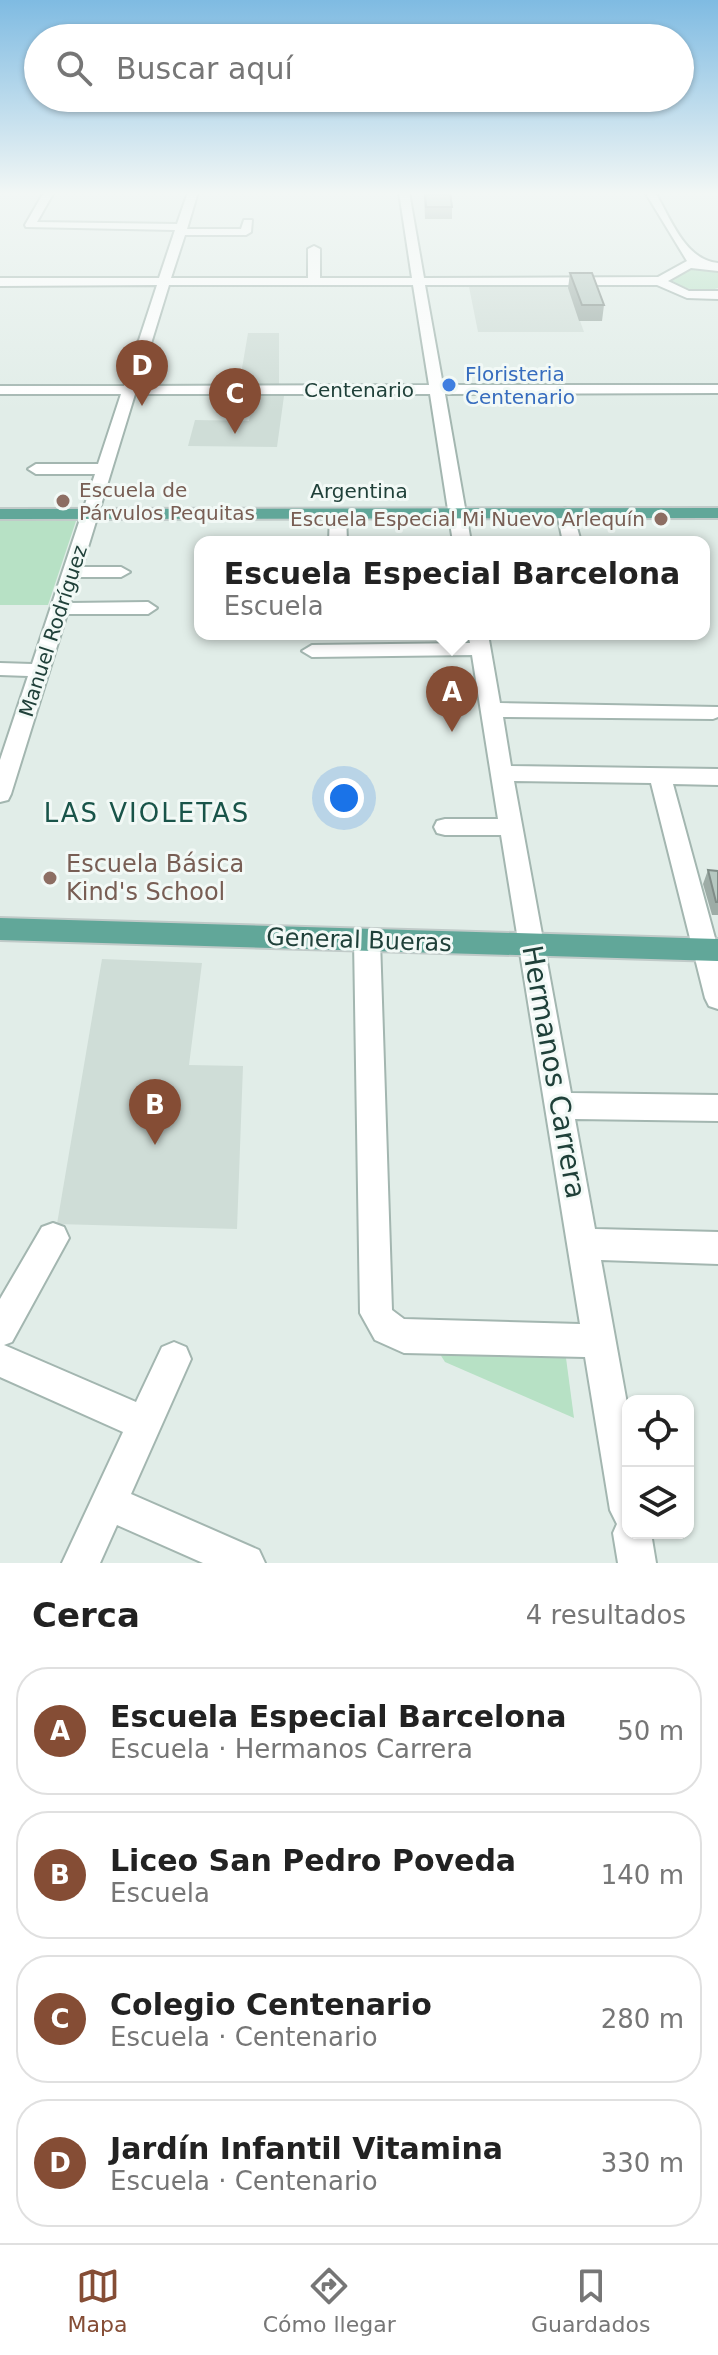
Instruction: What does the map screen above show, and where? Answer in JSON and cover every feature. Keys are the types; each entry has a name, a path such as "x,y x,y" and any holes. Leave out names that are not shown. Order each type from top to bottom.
{"main road":[{"name":"Argentina","path":"0,514 718,513"},
{"name":"General Bueras","path":"0,929 711,950"}],"street":[{"name":"Manuel Rodríguez","path":"0,794 40,670 66,608 72,572 170,265"},
{"path":"314,265 314,282"},
{"path":"417,265 461,536"},
{"path":"2,276 74,282 660,281 690,265"},
{"path":"74,282 81,268"},
{"path":"660,281 665,286 714,296 718,312"},
{"name":"Centenario","path":"0,390 718,389"},
{"path":"36,469 105,469"},
{"path":"565,513 571,536"},
{"path":"338,514 338,536"},
{"path":"72,572 121,572"},
{"name":"Manuel Rodríguez","path":"66,608 148,608"},
{"path":"312,651 480,642"},
{"name":"Hermanos Carrera","path":"480,642 622,1475"},
{"path":"0,669 40,670"},
{"path":"492,710 713,712"},
{"path":"503,773 660,776 717,781"},
{"path":"660,776 711,950 718,998"},
{"path":"445,827 512,827"},
{"path":"367,940 376,1313 379,1321 395,1335 404,1336 599,1341"},
{"path":"560,1106 718,1108"},
{"path":"0,1330 53,1238"},
{"path":"583,1244 718,1248"},
{"path":"81,1563 174,1359"},
{"path":"0,1360 145,1424"},
{"path":"109,1503 246,1563"},
{"path":"633,1539 639,1563"}],"shaded area":[{"path":"469,287 568,287 584,332 478,332"},
{"path":"248,333 279,333 279,386 239,386"},
{"path":"254,395 284,396 277,447 188,446 195,420 249,421"},
{"path":"102,959 202,963 189,1065 243,1066 237,1229 57,1224"}],"green space":[{"path":"693,268 718,269 718,288 701,293 670,282 670,279"},
{"path":"0,521 76,521 48,605 0,605"},
{"path":"438,1351 566,1358 574,1418 445,1362"}],"building":[{"path":"570,273 592,273 604,305 582,305"},
{"path":"708,870 718,871 718,902 716,902"}],"place":[{"name":"Floristeria Centenario","path":"449,385"},
{"name":"Jardín Infantil Vitamina","path":"142,406"},
{"name":"Colegio Centenario","path":"235,434"},
{"name":"Escuela de Párvulos Pequitas","path":"63,501"},
{"name":"Escuela Especial Mi Nuevo Arlequín","path":"661,519"},
{"name":"Escuela Especial Barcelona","path":"452,732"},
{"name":"Escuela Básica Kind's School","path":"50,878"},
{"name":"Liceo San Pedro Poveda","path":"155,1145"}],"district":[{"name":"LAS VIOLETAS","path":"147,813"}]}
